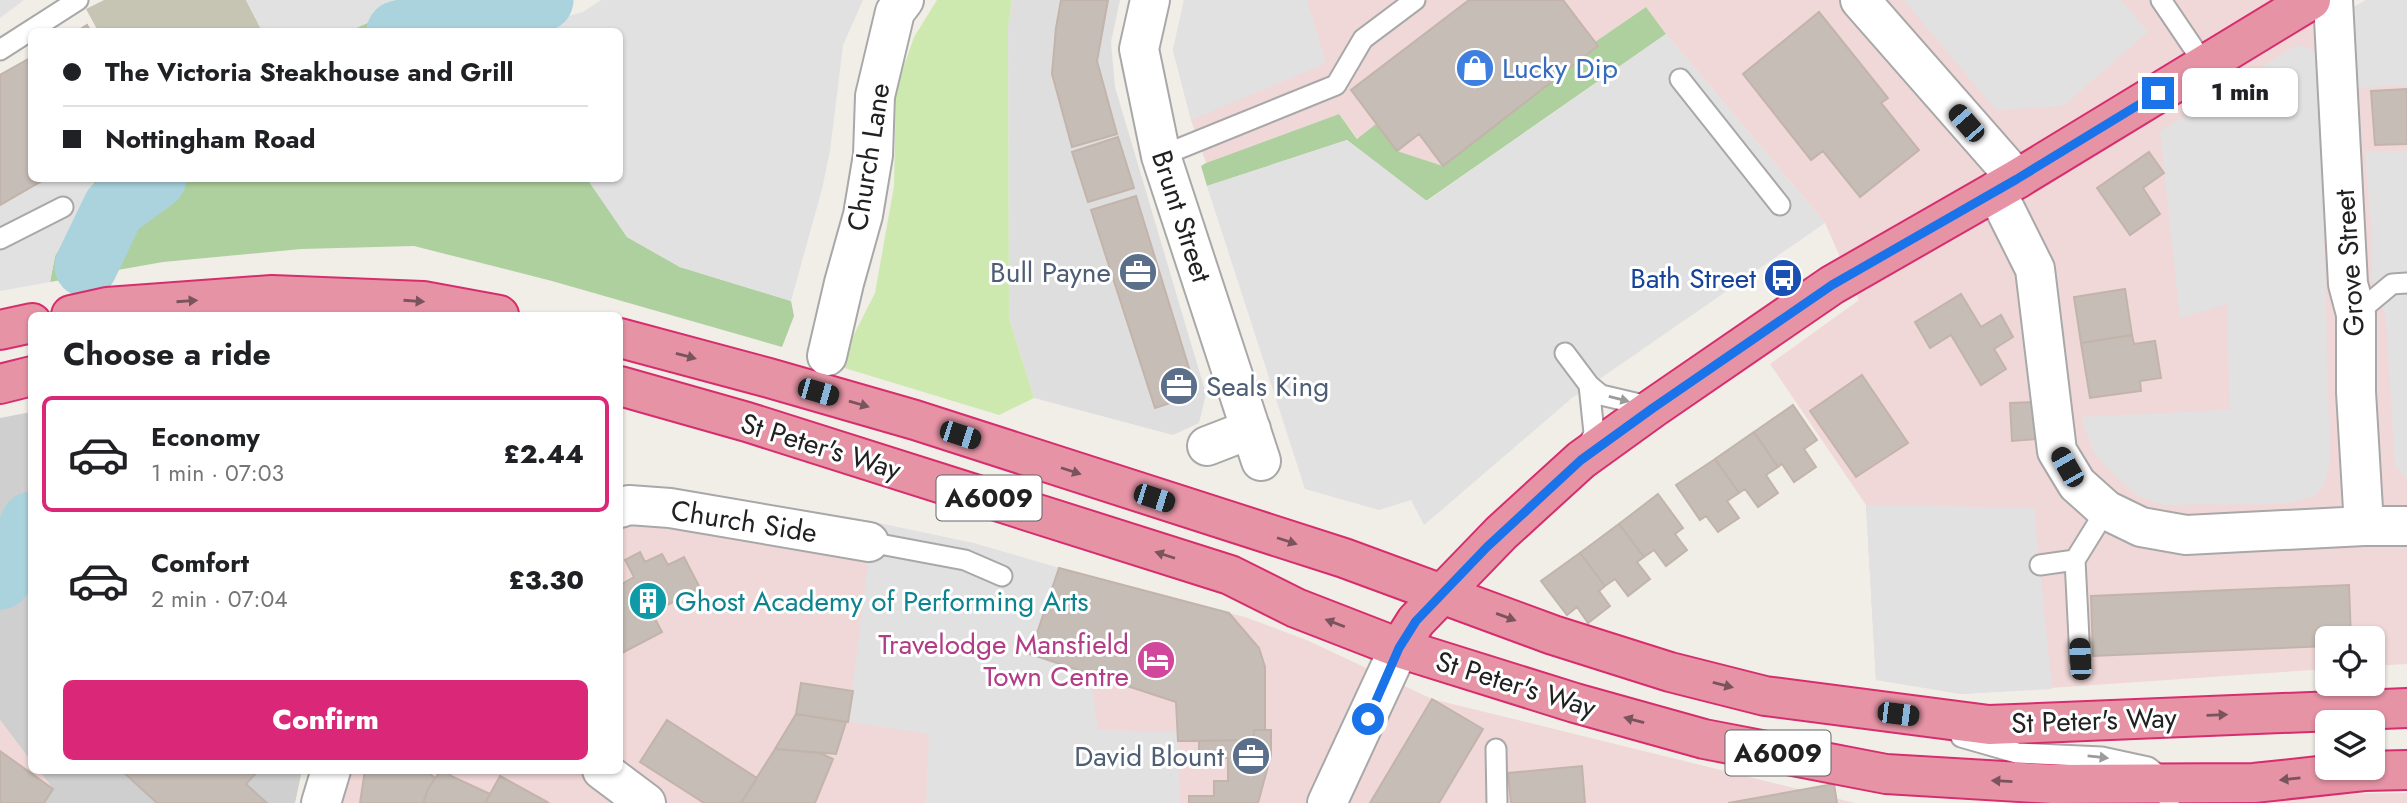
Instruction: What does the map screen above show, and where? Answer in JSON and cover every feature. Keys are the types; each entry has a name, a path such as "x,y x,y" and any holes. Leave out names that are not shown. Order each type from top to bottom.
{"highway":[{"path":"1399,648 1416,621 1501,533 1581,460 1653,408 1832,285 2006,185 2311,0"},
{"path":"84,312 107,307 272,295 422,301 482,312"},
{"path":"0,330 28,324"},
{"name":"St Peter's Way","path":"623,339 915,420 1344,558 1553,635 1670,671 1765,696 1989,725 2407,708"},
{"path":"0,384 28,377"},
{"name":"St Peter's Way","path":"623,387 760,426 1230,575 1296,608 1399,648 1575,703 1704,739 1886,774 2061,794 2169,793 2364,771 2407,770"}],"street":[{"name":"Church Lane","path":"827,356 863,215 873,155 875,96 895,12 904,0"},
{"name":"Brunt Street","path":"1150,0 1139,49 1161,156 1256,445 1207,446"},
{"path":"1860,0 2006,185 2035,269 2057,451 2077,484 2106,510 2141,527 2186,535 2407,526"},
{"name":"Grove Street","path":"2333,0 2348,284 2356,314 2356,392 2364,526"},
{"name":"Church Side","path":"623,507 670,508 869,542"},
{"path":"1327,803 1399,648"},
{"path":"321,803 330,774"},
{"path":"607,774 646,803"}],"lane":[{"path":"34,28 78,0"},
{"path":"1161,156 1336,85 1363,39 1415,0"},
{"path":"2161,0 2205,65"},
{"path":"0,50 28,32"},
{"path":"1680,79 1780,205"},
{"path":"0,239 63,207"},
{"path":"2356,314 2392,284 2407,283"},
{"path":"1565,353 1589,385 1601,394 1653,408"},
{"path":"1581,460 1594,433 1589,385"},
{"path":"2080,659 2075,560 2106,510"},
{"path":"869,542 965,560 1002,576"},
{"path":"2040,565 2075,560"},
{"path":"1865,710 2017,753 2102,757 2148,767 2169,793"},
{"path":"1496,749 1497,803"}],"shaded area":[{"path":"0,0 24,0 0,18"},
{"path":"104,0 246,0 260,28 96,28 86,9"},
{"path":"246,0 460,0 392,12 356,28 260,28"},
{"path":"601,0 863,0 843,45 830,151 791,301 680,267 627,237 589,182 623,182 623,28 483,28 482,26 528,27 583,12"},
{"path":"1012,0 1120,0 1111,42 1115,87 1206,394 1199,423 1173,435 1034,398 1009,318 1008,27"},
{"path":"1184,0 2345,0 2354,7 2366,0 2407,0 2407,664 2385,665 2385,626 2315,626 2315,670 1962,694 1876,680 1866,505 1770,364 1859,300 1825,223 1646,7 1595,42 1598,46 1443,166 1358,139 1339,114 1206,163 1191,120 1173,50"},
{"path":"1184,0 1307,0 1326,63 1191,120 1173,50"},
{"path":"1904,0 2121,0 2148,32 2063,106 1996,110"},
{"path":"2366,0 2407,0 2407,85 2357,88 2354,7"},
{"path":"1666,34 1825,223 1572,398 1424,525 1411,500 1379,510 1305,489 1207,186 1347,140 1427,201"},
{"path":"2297,45 2310,48 2319,58 2330,464 2324,485 2312,497 2285,504 2163,505 2138,496 2115,476 2094,453 2081,417 2230,410 2227,304 2180,318 2160,131"},
{"path":"2365,151 2407,151 2407,479 2395,466 2386,316 2372,280 2372,237"},
{"path":"42,182 93,182 96,188 55,256 50,282 0,291 0,205"},
{"path":"28,413 28,757 0,720 0,579 22,532 0,524 0,418"},
{"path":"716,495 873,522 973,543 1248,618 1309,641 1432,699 1855,803 335,803 344,774 623,774 623,518"},
{"path":"1866,505 2034,508 2052,689 1962,694 1876,680"},
{"path":"873,522 973,543 1059,568 1031,654 1090,674 1098,730 1177,732 1180,803 926,803 929,734 848,722"},
{"path":"0,524 22,531 0,579"},
{"path":"0,720 28,757 28,774 42,774 53,789 44,803 0,803"},
{"path":"42,774 301,774 295,803 44,803 53,789"},
{"path":"2407,793 2407,803 2120,803 2220,795"}],"green space":[{"path":"463,0 483,28 356,28 392,12"},
{"path":"937,0 1012,0 1008,27 1009,318 1034,398 999,415 838,366 875,293 894,186 896,89 914,37"},
{"path":"1646,7 1666,34 1426,201 1347,140 1207,186 1201,166 1206,163 1339,114 1357,139 1376,124 1397,151 1443,166 1598,47 1595,42"},
{"path":"93,182 590,182 627,237 680,267 791,301 794,316 782,347 552,281 414,246 301,249 163,262 50,282 55,256 96,188"}],"building":[{"path":"1061,0 1108,0 1097,61 1117,134 1072,147 1052,74"},
{"name":"Lucky Dip","path":"1469,0 1563,0 1598,46 1443,166 1419,134 1397,151 1351,90"},
{"path":"1819,12 1888,98 1881,103 1919,150 1860,197 1823,151 1811,160 1743,74"},
{"path":"28,59 28,182 40,182 0,205 0,75"},
{"path":"2407,89 2407,144 2375,145 2371,91"},
{"path":"1118,137 1134,188 1088,202 1072,152"},
{"path":"2149,152 2164,173 2143,188 2160,214 2130,235 2097,188"},
{"path":"1136,196 1197,394 1155,408 1091,210"},
{"path":"2125,289 2132,335 2081,343 2074,297"},
{"path":"1961,294 1981,327 2001,315 2013,337 1994,349 2006,369 1981,385 1951,335 1930,348 1915,322"},
{"path":"2132,335 2134,344 2155,341 2161,378 2140,381 2141,391 2090,398 2081,343"},
{"path":"1862,375 1908,443 1856,477 1810,411"},
{"path":"2034,402 2036,439 2012,441 2010,403"},
{"path":"1793,405 1817,440 1804,449 1816,467 1794,482 1782,464 1778,467 1754,432"},
{"path":"1754,432 1778,467 1766,475 1778,493 1758,507 1745,489 1739,493 1715,459"},
{"path":"1715,459 1739,493 1727,501 1739,518 1718,532 1706,516 1700,520 1676,485"},
{"path":"1658,494 1683,528 1675,534 1687,550 1666,566 1654,550 1644,557 1619,524"},
{"path":"1619,524 1644,557 1637,562 1650,579 1628,596 1615,579 1605,586 1580,553"},
{"name":"Ghost Academy of Performing Arts","path":"640,552 645,562 662,554 668,565 684,557 700,588 652,613 662,632 623,652 623,583 634,577 625,560"},
{"path":"1580,553 1605,586 1599,591 1610,606 1588,623 1577,607 1567,615 1541,581"},
{"name":"Travelodge Mansfield Town Centre","path":"1059,568 1229,613 1259,648 1265,667 1265,730 1254,730 1254,740 1178,741 1176,702 1030,654"},
{"path":"2349,585 2351,626 2315,626 2315,647 2093,656 2091,596"},
{"path":"801,683 853,691 848,722 796,714"},
{"path":"1432,699 1483,729 1439,803 1370,803"},
{"path":"796,714 846,722 836,754 775,749"},
{"path":"667,720 757,778 741,803 704,803 640,762"},
{"path":"1254,730 1271,730 1271,755 1258,803 1189,803 1189,796 1214,796 1214,781 1228,781 1228,758 1199,758 1199,741 1254,740"},
{"path":"775,749 820,753 833,759 815,803 741,803"},
{"path":"0,751 28,771 28,774 53,789 44,803 0,803"},
{"path":"1582,766 1585,803 1511,803 1508,773"},
{"path":"125,774 255,774 246,784 267,803 157,803"},
{"path":"364,774 430,774 435,778 423,803 360,803"},
{"path":"438,774 449,774 490,794 485,803 423,803"},
{"path":"500,776 549,803 485,803"},
{"path":"1834,784 1837,803 1728,803"}],"waterway":[{"path":"416,28 542,0"},
{"path":"86,266 114,208 150,182"},
{"path":"0,578 17,557 28,532"}],"place":[{"name":"Lucky Dip","path":"1475,68"},
{"name":"Bull Payne","path":"1138,272"},
{"name":"Bath Street","path":"1783,278"},
{"name":"Seals King","path":"1179,386"},
{"name":"Ghost Academy of Performing Arts","path":"648,601"},
{"name":"Travelodge Mansfield Town Centre","path":"1156,660"},
{"name":"David Blount","path":"1251,756"}],"route":[{"path":"1368,719 1399,648 1416,621 1470,563 1581,460 1832,285 2017,179 2158,93"}]}
